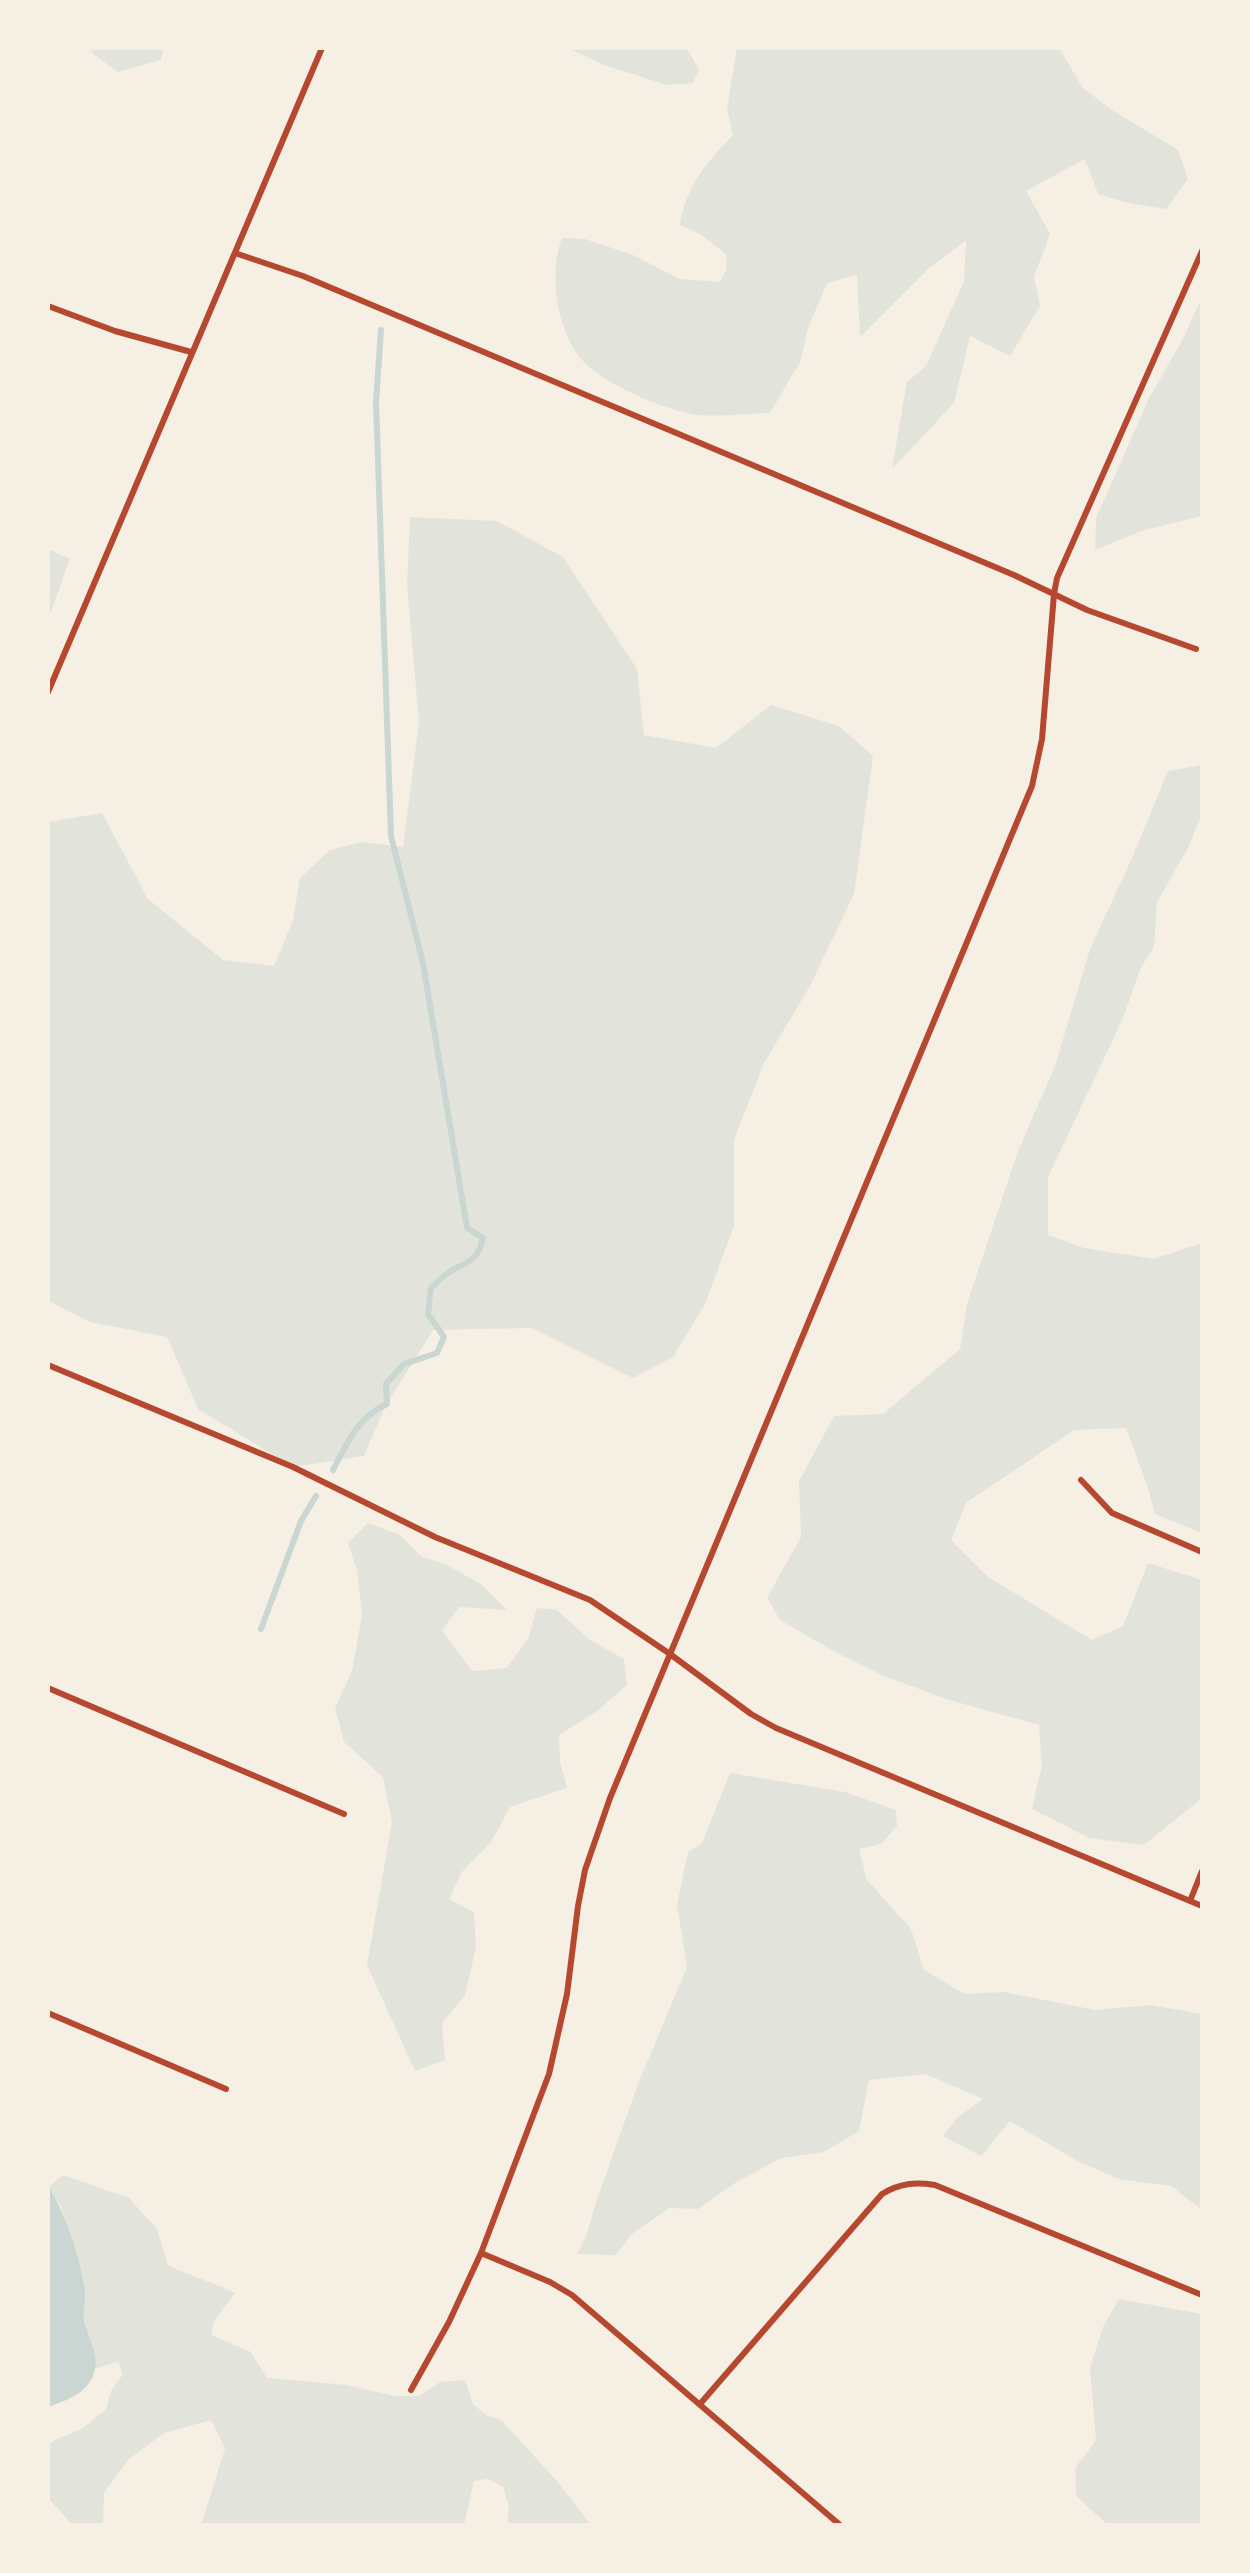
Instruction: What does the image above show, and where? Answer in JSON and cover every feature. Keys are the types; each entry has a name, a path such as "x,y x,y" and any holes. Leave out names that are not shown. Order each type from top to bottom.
{"street":[{"path":"48,692 322,48"},
{"path":"411,2390 449,2322 481,2253 549,2074 567,1994 578,1906 596,1835 1032,786 1042,739 1054,594 1066,556 1202,251"},
{"path":"235,253 314,280 1014,575 1054,594 1152,635 1196,649"},
{"path":"48,306 115,331 191,352"},
{"path":"48,1365 293,1467 435,1537 591,1600 670,1654 751,1714 776,1728 1202,1906"},
{"path":"1081,1480 1112,1513 1202,1552"},
{"path":"48,1688 344,1814"},
{"path":"1190,1901 1202,1871"},
{"path":"48,2013 226,2089"},
{"path":"700,2404 882,2194 904,2184 920,2182 935,2185 1202,2295"},
{"path":"481,2253 550,2282 572,2295 840,2525"}],"shaded area":[{"path":"90,48 164,48 161,60 118,72 93,54"},
{"path":"568,48 687,48 699,70 693,83 667,85 604,65"},
{"path":"737,48 1059,48 1083,88 1112,110 1178,150 1188,179 1166,209 1128,203 1098,194 1085,159 1026,191 1050,234 1034,277 1040,306 1010,356 970,336 954,403 892,469 907,382 926,366 964,281 966,241 929,268 860,337 857,275 827,283 808,328 800,362 770,413 711,416 665,407 633,394 603,377 591,369 573,348 566,334 557,301 558,252 562,238 585,239 633,255 680,279 720,282 726,270 727,255 700,234 680,225 692,187 714,155 733,135 727,109"},
{"path":"1202,297 1202,516 1141,531 1095,550 1096,518 1149,398 1183,339"},
{"path":"410,517 497,521 563,557 637,669 644,735 716,748 771,705 839,726 873,756 854,894 810,986 764,1063 734,1140 734,1226 705,1304 673,1357 633,1378 532,1328 433,1330 385,1407 364,1456 293,1467 198,1409 167,1337 90,1322 48,1301 48,822 102,813 148,899 223,960 274,966 293,920 300,878 330,850 362,842 403,847 419,722 407,585"},
{"path":"48,549 70,559 48,620"},
{"path":"1202,765 1202,814 1189,846 1157,902 1154,947 1141,967 1123,1018 1048,1177 1048,1235 1084,1248 1154,1259 1202,1243 1202,1533 1155,1514 1126,1428 1074,1430 966,1503 951,1540 988,1577 1092,1640 1123,1626 1148,1563 1202,1580 1202,1798 1144,1845 1089,1838 1032,1809 1042,1765 1039,1725 946,1699 882,1675 835,1652 780,1620 767,1598 801,1537 799,1481 834,1416 883,1414 960,1349 967,1304 1018,1151 1055,1066 1090,949 1132,858 1168,771"},
{"path":"368,1523 400,1535 421,1556 449,1566 482,1585 507,1610 459,1607 442,1630 472,1671 507,1668 528,1639 537,1608 557,1610 590,1640 624,1659 627,1685 597,1711 559,1735 560,1761 567,1788 510,1807 491,1842 462,1872 449,1899 474,1912 476,1947 465,1996 442,2023 445,2060 415,2071 367,1965 392,1822 383,1777 344,1742 335,1708 352,1671 362,1615 357,1570 348,1543"},
{"path":"730,1773 845,1792 896,1810 897,1826 881,1844 859,1849 867,1880 911,1929 924,1970 965,1994 1004,1992 1095,2010 1150,2005 1202,2014 1202,2210 1171,2186 1119,2179 1079,2162 1010,2121 981,2156 943,2136 958,2117 983,2099 926,2074 869,2080 859,2131 824,2152 781,2158 735,2183 698,2209 669,2208 632,2234 616,2255 577,2254 587,2234 638,2084 687,1967 677,1905 688,1852 702,1843"},
{"path":"63,2175 129,2198 157,2229 168,2265 235,2293 214,2321 211,2335 251,2352 267,2378 347,2385 395,2396 419,2396 440,2382 465,2380 473,2404 486,2415 502,2421 557,2481 591,2525 507,2525 509,2507 503,2487 488,2479 474,2481 464,2525 201,2525 225,2449 211,2420 164,2433 129,2459 104,2493 103,2525 69,2525 69,2521 48,2498 48,2446 53,2441 83,2428 106,2409 111,2391 123,2374 118,2361 96,2369 84,2320 85,2291 78,2262 61,2207 48,2187"},
{"path":"48,2186 61,2209 80,2264 85,2291 84,2319 96,2366 87,2386 76,2395 48,2407"},
{"path":"1119,2299 1202,2314 1202,2525 1108,2525 1076,2496 1075,2468 1096,2440 1090,2368 1103,2327"}],"waterway":[{"path":"333,1470 361,1423 377,1409 387,1404 386,1384 404,1364 437,1353 444,1337 428,1314 431,1288 445,1275 469,1262 477,1254 483,1238 467,1228 423,963 391,836 376,402 381,330"},
{"path":"261,1629 301,1521 316,1496"}]}
